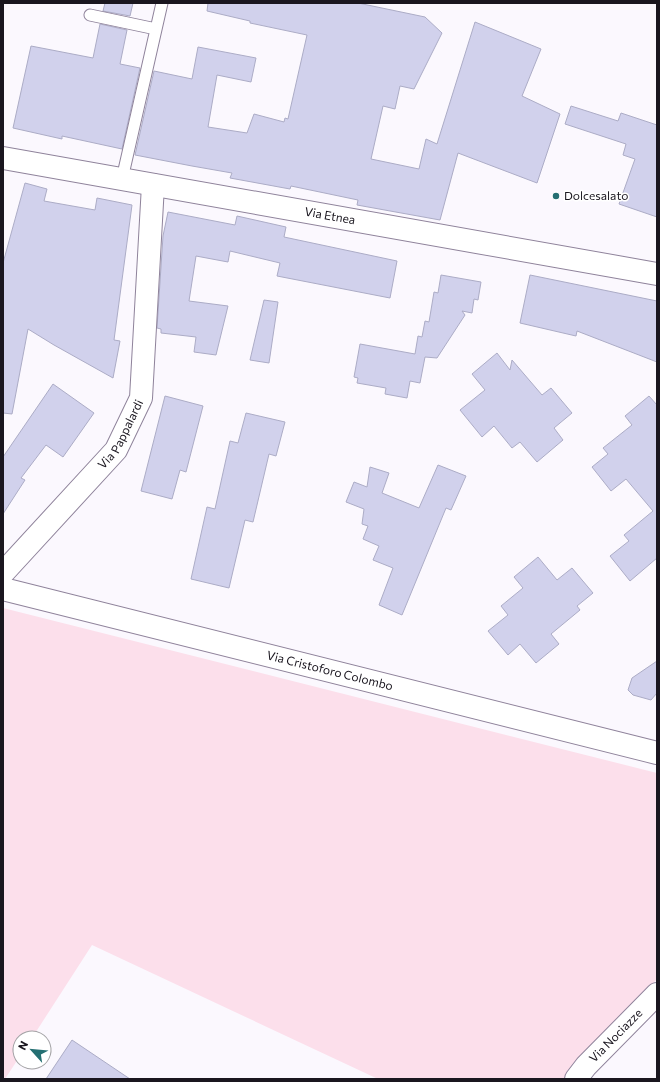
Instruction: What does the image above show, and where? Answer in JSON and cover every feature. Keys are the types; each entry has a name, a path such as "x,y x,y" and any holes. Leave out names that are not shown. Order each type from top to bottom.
{"street":[{"name":"Via Etnea","path":"3,158 657,274"},
{"name":"Via Pappalardi","path":"3,573 116,450 141,398 153,184"},
{"name":"Via Cristoforo Colombo","path":"3,589 657,753"},
{"name":"Via Nociazze","path":"576,1079 586,1066 657,994"}],"lane":[{"path":"122,179 162,3"},
{"path":"90,14 156,29"}],"shaded area":[{"path":"3,608 657,773 657,979 564,1079 378,1079 92,945 37,1030 12,1030 12,1068 5,1079 3,1079"}],"building":[{"path":"105,3 133,3 130,16 103,11"},
{"path":"208,3 358,3 425,17 442,33 414,89 400,86 395,109 383,106 371,159 419,169 426,139 437,144 475,22 541,49 522,96 560,114 537,183 458,153 440,220 357,205 358,200 291,186 290,189 230,178 232,173 135,155 154,71 192,79 198,47 256,58 251,82 217,75 208,127 247,133 254,114 284,122 285,118 288,119 307,35 250,23 250,21 207,11"},
{"path":"100,24 127,30 120,64 140,68 122,149 62,136 62,139 13,128 31,46 93,58"},
{"path":"571,106 618,121 621,113 657,125 657,217 619,204 635,159 623,155 626,144 565,124"},
{"path":"25,183 47,189 44,201 95,210 97,198 132,205 114,340 120,341 113,378 28,329 12,414 3,413 3,263"},
{"path":"168,212 235,225 237,216 286,227 284,237 397,261 390,298 277,276 280,263 230,251 228,262 196,256 189,301 228,306 216,355 194,352 196,337 161,333 161,329 157,328 163,236"},
{"path":"441,275 481,282 478,300 474,299 472,313 462,311 465,315 437,358 425,357 420,383 410,381 407,398 385,394 386,388 357,383 358,378 354,377 360,344 415,354 418,336 422,337 425,321 429,322 434,292 438,293"},
{"path":"530,275 657,301 657,362 577,331 576,336 520,323"},
{"path":"264,300 278,302 269,363 250,360"},
{"path":"497,353 510,370 512,360 542,395 551,388 572,413 554,428 563,440 537,462 520,442 512,448 494,426 482,437 460,410 485,390 472,374"},
{"path":"53,384 94,413 63,457 46,445 21,478 25,480 3,514 3,457"},
{"path":"165,396 203,406 186,472 180,470 172,499 141,491"},
{"path":"649,396 657,405 657,558 630,581 610,556 629,541 624,535 653,511 626,479 611,491 592,467 608,454 603,448 632,425 625,416"},
{"path":"246,413 285,422 276,456 269,454 253,522 245,520 229,588 191,579 207,507 215,509 230,441 238,443"},
{"path":"438,465 466,476 451,510 446,508 402,615 379,605 393,568 373,560 379,546 363,539 368,526 362,524 364,509 346,502 354,482 367,487 370,467 389,473 382,493 419,508"},
{"path":"538,557 557,580 572,568 593,593 577,606 580,610 551,634 559,644 536,663 520,644 508,655 488,631 508,615 501,606 523,588 514,577"},
{"path":"657,661 657,693 651,700 633,695 628,690 632,678"},
{"path":"72,1040 130,1079 46,1079"}],"place":[{"name":"Dolcesalato","path":"556,196"}]}
